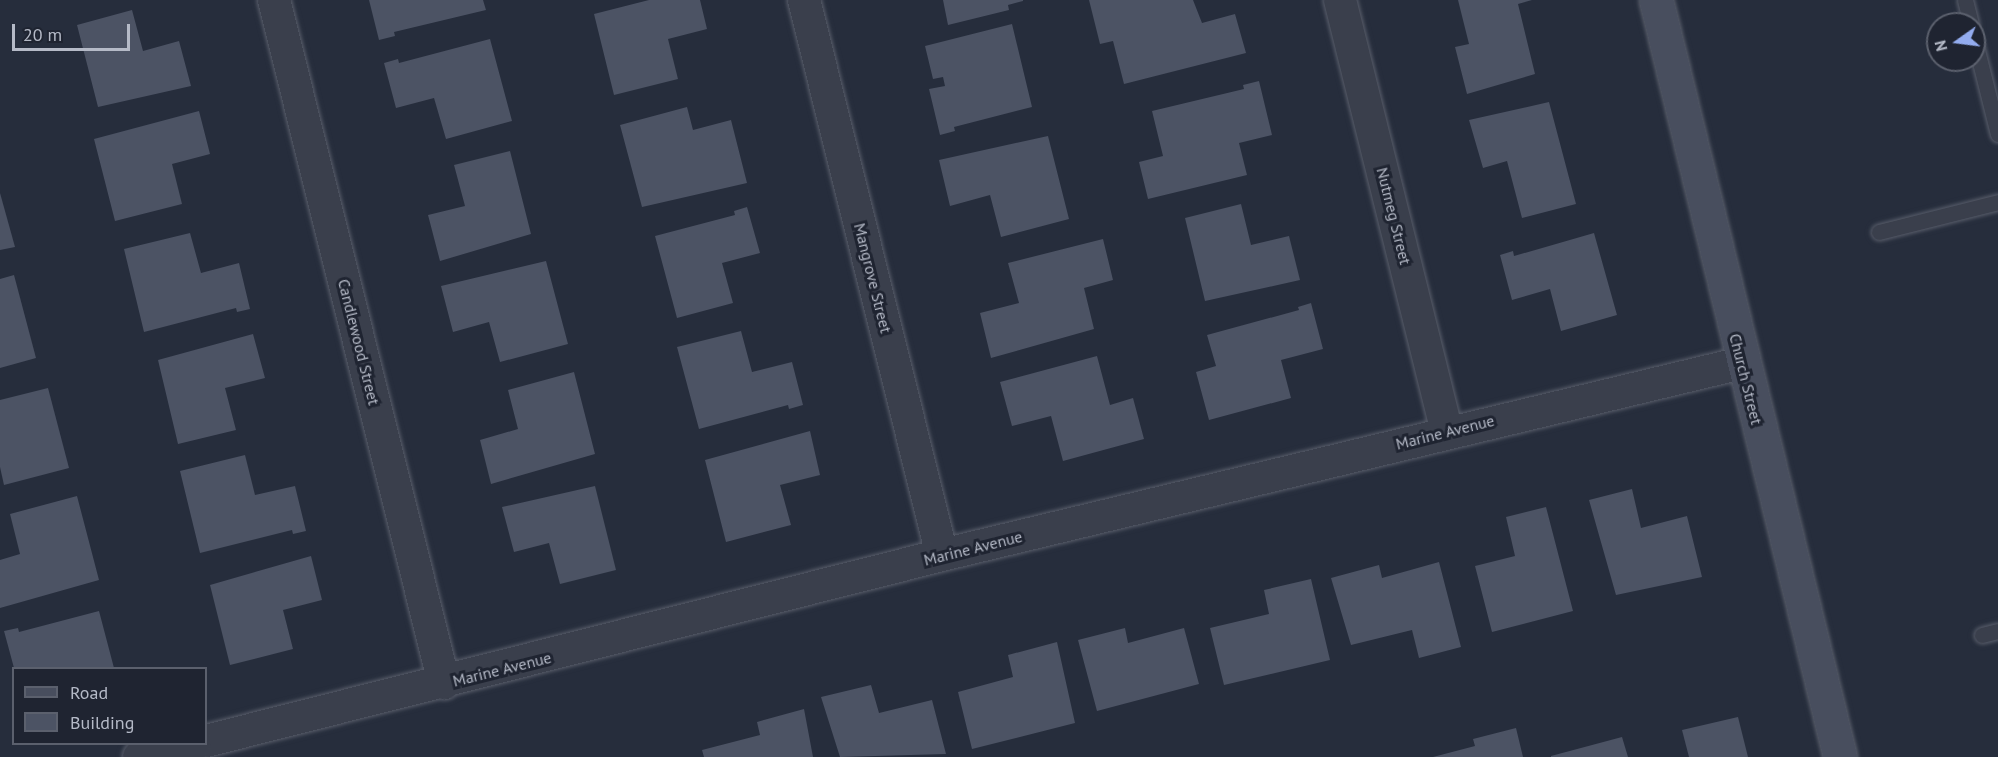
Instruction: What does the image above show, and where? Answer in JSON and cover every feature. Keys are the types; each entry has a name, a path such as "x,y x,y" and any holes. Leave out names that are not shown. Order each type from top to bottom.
{"street":[{"name":"Candlewood Street","path":"274,0 444,684"},
{"name":"Mangrove Street","path":"804,0 942,555"},
{"name":"Nutmeg Street","path":"1340,0 1447,432"},
{"name":"Church Street","path":"1656,0 1742,363 1840,757"},
{"name":"Marine Avenue","path":"207,741 444,684 942,555 1742,363"},
{"path":"139,757 191,745"}],"lane":[{"path":"1982,72 1998,134"},
{"path":"1879,232 1998,202"},
{"path":"1982,635 1998,631"}],"building":[{"path":"369,0 483,0 486,10 394,32 395,36 379,40"},
{"path":"649,0 700,0 707,29 668,39 678,79 614,95 594,14"},
{"path":"943,0 1023,1 1008,5 1009,10 948,25"},
{"path":"1089,0 1193,0 1202,23 1235,14 1246,53 1124,84 1113,41 1100,44"},
{"path":"1458,0 1532,0 1518,4 1535,74 1467,94 1455,47 1469,44"},
{"path":"132,10 143,51 179,41 191,86 98,107 77,25"},
{"path":"1012,24 1032,107 954,127 955,131 940,135 929,89 945,86 943,77 933,79 925,46"},
{"path":"490,39 512,121 446,139 434,98 396,108 384,63 398,59 399,63"},
{"path":"1259,81 1272,135 1239,143 1247,175 1148,199 1139,162 1163,156 1152,111 1244,89 1243,85"},
{"path":"1549,102 1576,204 1522,218 1507,161 1483,168 1469,120"},
{"path":"687,107 693,130 731,120 747,183 642,207 620,125"},
{"path":"199,111 210,154 172,164 182,204 115,221 94,139"},
{"path":"1048,136 1069,219 1001,237 990,195 950,206 939,160"},
{"path":"510,151 531,234 440,261 428,215 465,206 454,165"},
{"path":"0,193 15,247 0,250"},
{"path":"1241,204 1251,245 1289,236 1300,280 1205,301 1185,218"},
{"path":"747,207 760,253 722,263 733,303 677,318 655,236 735,215 734,211"},
{"path":"190,233 201,273 239,263 250,309 237,312 236,308 144,332 124,249"},
{"path":"1594,233 1617,315 1561,331 1550,289 1512,300 1500,255 1513,251 1514,256"},
{"path":"1103,239 1113,280 1084,288 1094,329 991,358 980,313 1019,303 1008,263"},
{"path":"546,261 568,344 500,362 489,322 453,332 441,286"},
{"path":"14,275 36,358 0,368 0,279"},
{"path":"1311,303 1323,349 1281,360 1291,398 1209,420 1196,372 1216,366 1207,335 1299,310 1298,307"},
{"path":"741,331 752,372 792,362 803,405 789,409 788,405 699,429 677,347"},
{"path":"253,334 265,378 225,388 236,430 178,444 158,360"},
{"path":"1097,356 1110,405 1133,398 1144,439 1063,461 1051,416 1012,426 1000,382"},
{"path":"574,372 595,454 491,484 480,440 518,429 508,390"},
{"path":"48,388 69,468 4,485 0,467 0,400"},
{"path":"810,431 820,475 780,485 791,525 726,542 705,460"},
{"path":"245,455 255,495 295,486 306,531 293,534 292,530 200,553 180,471"},
{"path":"595,486 616,570 560,584 549,543 514,552 502,507"},
{"path":"1632,489 1641,528 1687,516 1702,577 1616,595 1589,500"},
{"path":"77,496 99,580 0,608 0,560 20,554 10,514"},
{"path":"1546,507 1573,611 1492,632 1475,566 1515,556 1506,517"},
{"path":"311,556 322,600 283,610 293,649 230,665 210,585"},
{"path":"1439,562 1461,647 1419,658 1412,630 1351,645 1331,578 1379,565 1382,578"},
{"path":"1311,579 1330,660 1224,685 1210,628 1269,614 1264,590"},
{"path":"99,611 114,667 14,667 4,631 18,628 19,632"},
{"path":"1125,628 1128,643 1184,628 1199,684 1097,711 1078,640"},
{"path":"1057,642 1075,723 972,749 958,692 1013,677 1008,655"},
{"path":"871,685 879,713 932,700 946,754 840,757 821,697"},
{"path":"804,709 813,757 704,757 702,750 760,735 757,722"},
{"path":"1738,717 1748,757 1689,757 1682,730"},
{"path":"1516,728 1523,757 1433,757 1475,746 1473,739"},
{"path":"1622,737 1628,757 1551,757 1551,756"}]}
